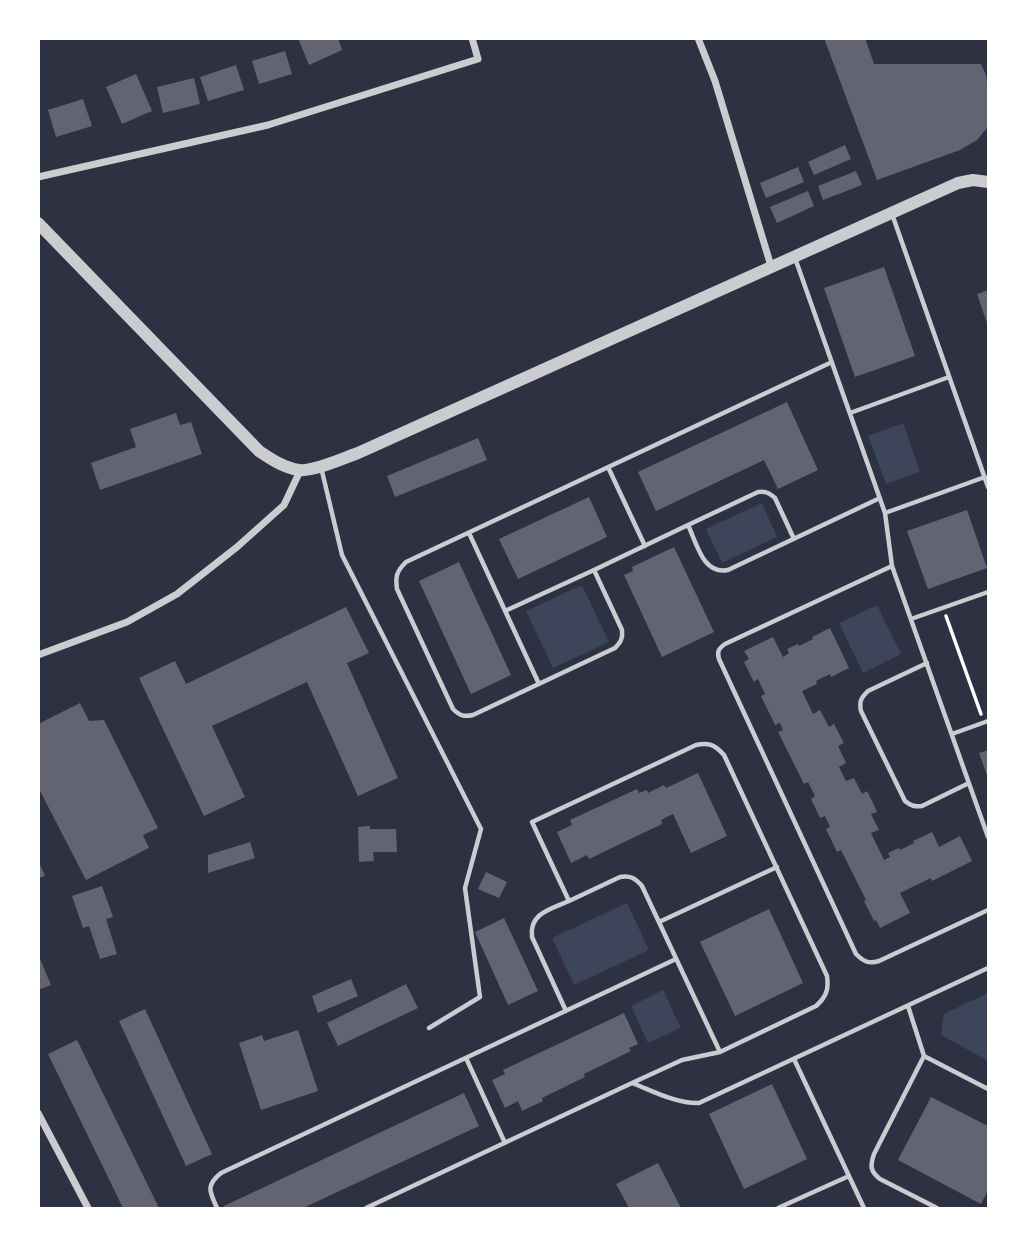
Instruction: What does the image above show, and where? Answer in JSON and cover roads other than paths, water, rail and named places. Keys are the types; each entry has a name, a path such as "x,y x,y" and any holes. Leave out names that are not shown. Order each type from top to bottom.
{"street":[{"path":"38,177 268,125 478,59 472,38"},
{"path":"698,38 715,81 771,266"},
{"path":"38,223 259,451 275,462 300,471 321,467 358,453 958,183 973,180 989,182"},
{"path":"38,655 127,622 177,594 237,547 284,505 300,471"},
{"path":"38,1114 88,1209"}],"lane":[{"path":"891,212 989,487"},
{"path":"794,256 885,513 892,566 989,837"},
{"path":"594,570 622,630 620,643 615,648 539,684 473,715 465,716 453,709 397,589 395,578 406,562 832,362"},
{"path":"850,413 950,377"},
{"path":"321,467 342,555 481,830 465,888 480,997 429,1028"},
{"path":"608,467 645,546"},
{"path":"885,513 985,477"},
{"path":"505,611 758,492 765,491 775,498 794,539"},
{"path":"688,525 706,563 719,572 880,498"},
{"path":"469,533 539,684"},
{"path":"892,566 725,645 719,648 717,653 856,954 870,963 879,961 989,910"},
{"path":"911,619 989,592"},
{"path":"927,663 868,691 862,697 861,710 909,805 922,806 969,783"},
{"path":"952,734 986,722"},
{"path":"366,1209 682,1060 720,1052 816,1006 824,999 828,988 827,976 724,755 712,744 696,745 532,822 569,901"},
{"path":"659,922 776,867"},
{"path":"566,1011 532,937 534,920 542,913 620,877 628,876 636,879 642,886 720,1052"},
{"path":"217,1209 210,1187 221,1173 677,959"},
{"path":"632,1083 690,1104 699,1103 989,968"},
{"path":"908,1006 924,1056 870,1165 873,1173 880,1179 937,1209"},
{"path":"924,1056 989,1089"},
{"path":"466,1058 505,1143"},
{"path":"794,1059 864,1209"},
{"path":"38,1136 49,1131"},
{"path":"778,1209 849,1176"}]}
